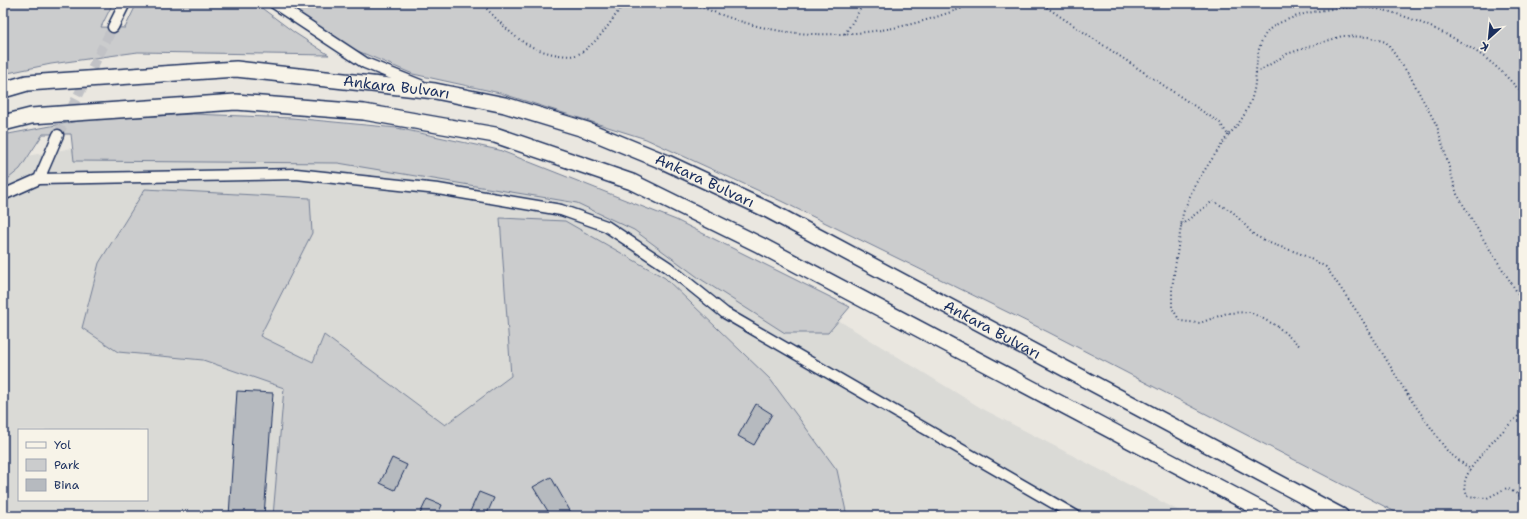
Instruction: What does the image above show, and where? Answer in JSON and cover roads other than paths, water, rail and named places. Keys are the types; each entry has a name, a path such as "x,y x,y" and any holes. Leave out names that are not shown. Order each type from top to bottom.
{"main road":[{"name":"Ankara Bulvarı","path":"3,90 27,83 236,69 435,91 505,105 587,130 665,162 768,210 1341,516"},
{"name":"Ankara Bulvarı","path":"3,123 31,116 236,102 364,112 495,135 632,182 753,241 1273,516"}],"street":[{"path":"113,28 125,3"},
{"path":"274,3 366,63 435,91"},
{"path":"39,179 58,135"},
{"path":"3,195 39,179 296,174 438,189 561,210 606,226 668,267 725,313 1076,516"}],"tunnel":[{"path":"58,135 113,27"}]}
